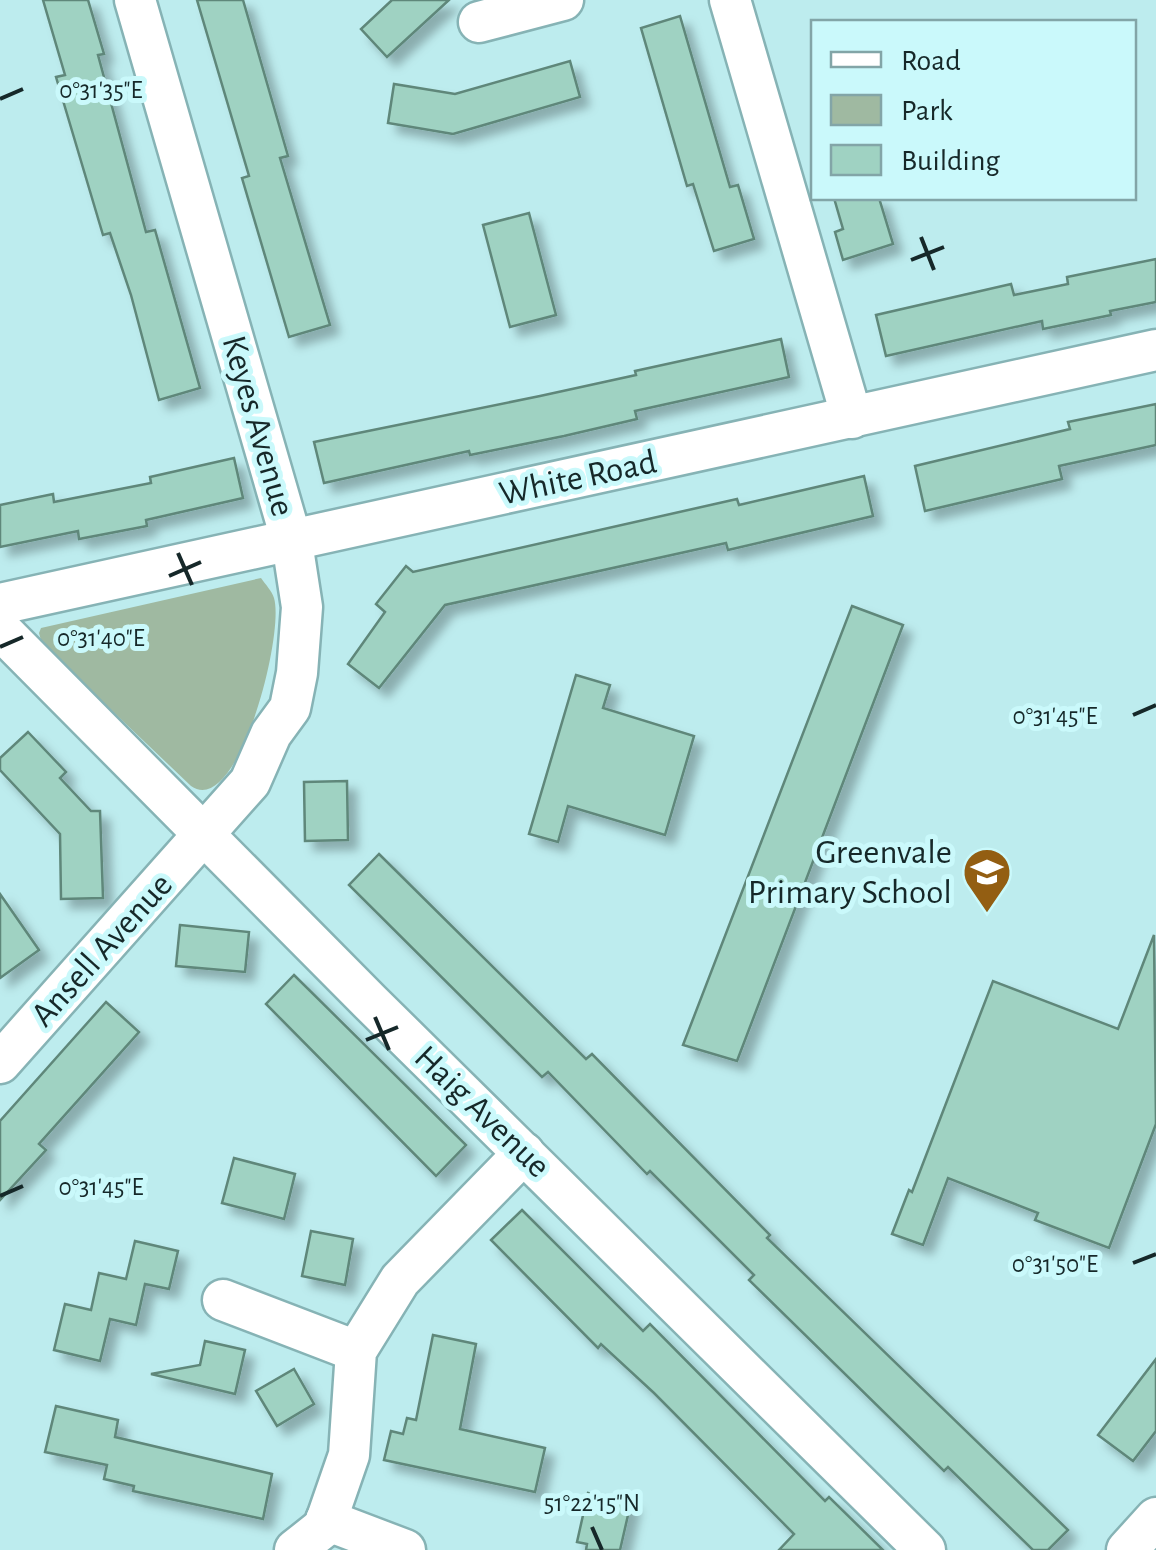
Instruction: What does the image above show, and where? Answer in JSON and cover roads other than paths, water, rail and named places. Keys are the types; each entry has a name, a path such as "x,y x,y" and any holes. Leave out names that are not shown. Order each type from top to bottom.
{"street":[{"name":"Keyes Avenue","path":"135,0 292,542 302,607 290,708 271,734 250,782 205,836"},
{"path":"479,22 563,0"},
{"path":"730,0 852,418"},
{"name":"White Road","path":"0,604 1156,350"},
{"name":"Haig Avenue","path":"0,629 925,1550"},
{"name":"Ansell Avenue","path":"0,1064 18,1026 205,836"},
{"path":"295,1550 324,1527 349,1454 356,1351 400,1280 524,1153"},
{"path":"223,1300 356,1351"},
{"path":"1128,1550 1156,1518"},
{"path":"326,1520 405,1550"}],"place":[{"name":"Greenvale Primary School","path":"987,914"}]}
